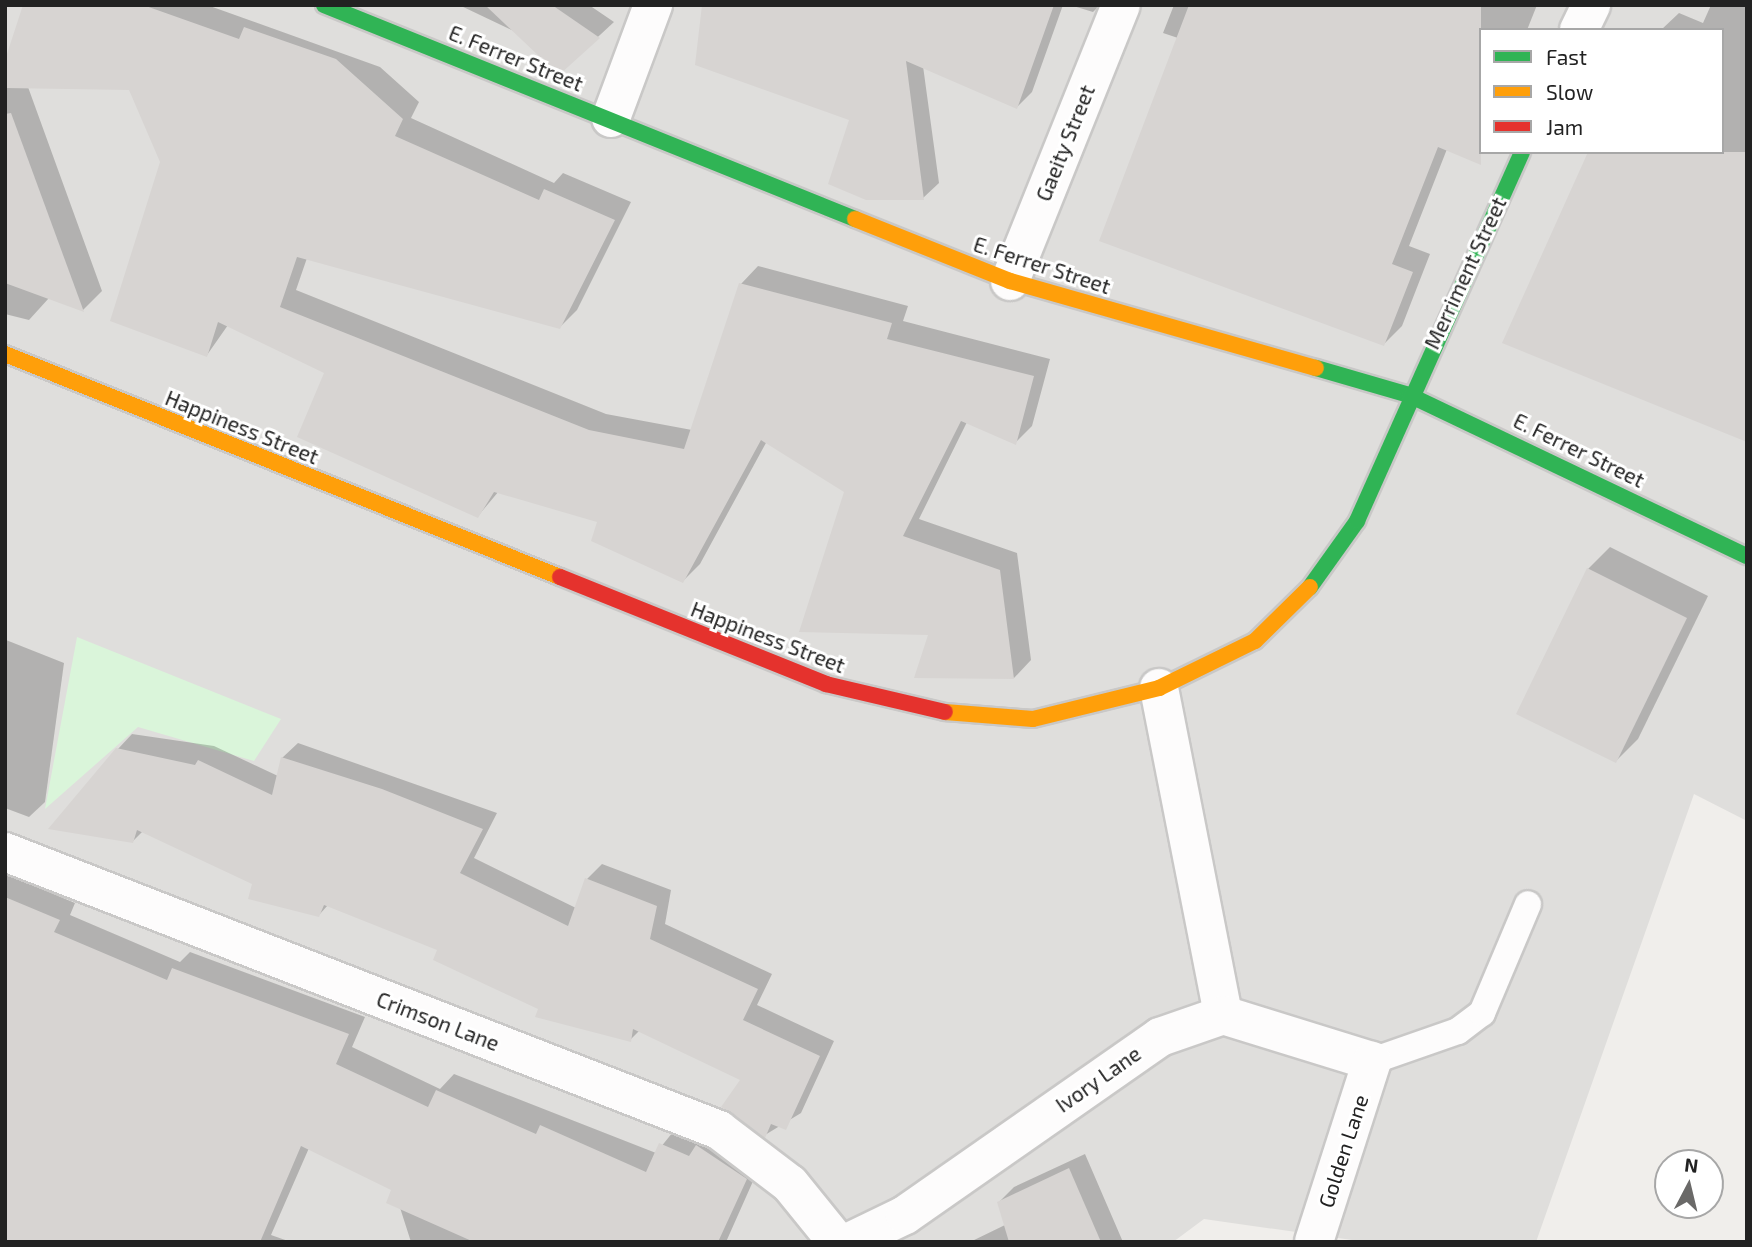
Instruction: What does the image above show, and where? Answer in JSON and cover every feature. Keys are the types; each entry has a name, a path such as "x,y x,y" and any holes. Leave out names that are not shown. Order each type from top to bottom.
{"street":[{"name":"E. Ferrer Street","path":"324,5 611,118 1010,281 1409,395 1747,556"},
{"path":"611,118 653,5"},
{"name":"Gaeity Street","path":"1010,281 1121,5"},
{"path":"1580,28 1591,5"},
{"name":"Merriment Street","path":"1409,395 1521,154"},
{"name":"Happiness Street","path":"5,354 826,684 932,711 1033,719 1159,688 1255,642 1304,595 1357,521 1409,395"},
{"path":"1159,688 1223,1015 1372,1061"},
{"name":"Crimson Lane","path":"5,852 719,1130 790,1184 837,1242"},
{"name":"Ivory Lane","path":"849,1242 905,1215 1160,1037 1223,1015"},
{"name":"Golden Lane","path":"1314,1242 1372,1061"}],"lane":[{"path":"1372,1061 1458,1031 1482,1013 1528,904"}],"shaded area":[{"path":"5,5 1747,5 1747,821 1694,794 1536,1242 1366,1242 1204,1219 1173,1242 5,1242"}],"green space":[{"path":"77,637 281,719 254,761 138,727 45,809"}],"building":[{"path":"23,5 143,5 239,39 244,27 336,59 403,119 395,136 539,200 544,189 615,220 560,329 297,257 280,307 589,430 684,449 739,283 892,323 887,339 1034,376 1016,445 961,421 903,536 1000,570 1014,679 914,678 928,635 799,632 844,492 761,440 683,583 591,541 597,522 494,492 478,518 297,437 324,373 218,322 207,357 110,321 160,162 129,90 5,88 5,60"},
{"path":"485,5 552,5 600,38 559,75"},
{"path":"702,5 1054,5 1017,109 906,61 924,200 866,200 828,184 849,120 695,65"},
{"path":"1189,5 1481,5 1481,165 1438,147 1392,264 1413,272 1384,346 1099,241"},
{"path":"11,113 84,312 5,283 5,114"},
{"path":"1747,152 1747,442 1502,343 1587,154"},
{"path":"1587,568 1687,618 1616,763 1516,714"},
{"path":"116,748 195,765 198,760 272,795 281,757 382,789 483,829 460,873 568,926 585,878 657,906 650,939 758,989 743,1020 820,1056 786,1130 771,1124 765,1138 721,1107 740,1080 633,1029 631,1042 535,1017 538,1009 433,960 437,950 324,905 319,917 248,899 252,884 137,830 133,843 48,829"},
{"path":"5,897 60,920 54,932 167,980 172,968 349,1034 336,1064 428,1107 436,1090 536,1134 540,1125 646,1172 659,1143 689,1156 696,1145 747,1179 718,1242 474,1242 386,1203 391,1190 301,1146 260,1242 5,1242"},
{"path":"1069,1168 1101,1242 1009,1242 997,1202"}],"traffic: fast":[{"path":"324,5 855,219"},
{"path":"1310,587 1357,521 1521,154"},
{"path":"1316,368 1409,395 1747,556"}],"traffic: slow":[{"path":"855,219 1010,281 1316,368"},
{"path":"5,354 560,577"},
{"path":"945,712 1033,719 1159,688 1255,641 1310,587"}],"traffic: jam":[{"path":"560,577 826,684 945,712"}]}
